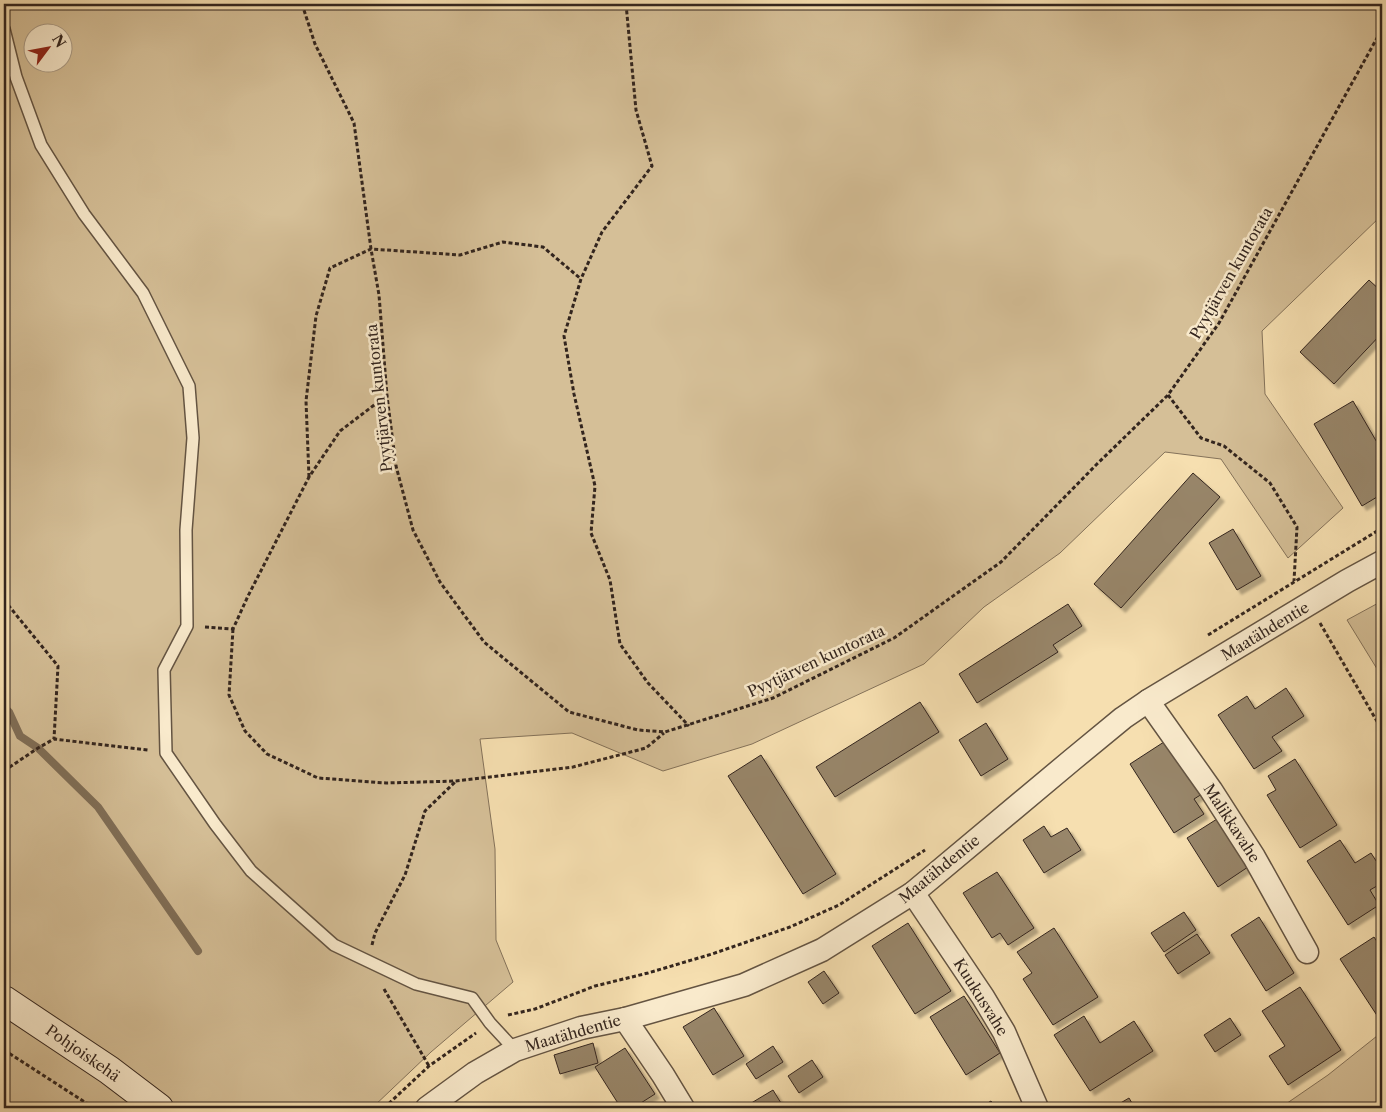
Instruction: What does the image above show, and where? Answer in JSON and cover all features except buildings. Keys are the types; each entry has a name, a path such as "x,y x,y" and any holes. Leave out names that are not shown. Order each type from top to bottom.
{"main road":[{"name":"Pohjoiskehä","path":"4,1000 109,1070 159,1108"}],"street":[{"name":"Maatähdentie","path":"427,1108 475,1073 515,1050 581,1028 625,1019 744,985 822,950 914,893 1123,718 1347,581 1382,562"},
{"name":"Malikkavahe","path":"1148,701 1211,790 1254,856 1307,952"},
{"name":"Kuukusvahe","path":"914,893 983,996 1004,1032 1037,1108"},
{"path":"625,1019 683,1108"}],"lane":[{"path":"4,29 16,77 41,145 84,214 143,293 188,386 193,438 186,530 187,626 164,670 166,752 214,824 250,871 334,945 416,984 472,998 490,1023 515,1050"}],"path":[{"name":"Pyytjärven kuntorata","path":"302,4 315,44 354,123 379,295 387,396 396,466 413,530 440,582 484,642 569,712 638,730 665,732 773,698 894,638 1001,562 1168,394 1219,323 1382,29"},
{"path":"626,4 636,110 652,166 602,232 582,279 564,336 574,394 595,486 591,533 610,580 620,644 648,683 689,726"},
{"path":"309,477 306,401 316,316 330,268 371,250 460,255 504,242 543,247 582,279"},
{"path":"1168,394 1201,438 1224,446 1270,483 1297,527 1294,581 1382,730"},
{"path":"387,396 340,431 309,477 233,628 229,695 245,731 267,754 318,778 386,783 456,781 573,768 646,748 665,732"},
{"path":"1201,639 1382,528"},
{"path":"4,600 58,666 54,739"},
{"path":"187,626 233,628"},
{"path":"4,771 54,739 111,744 166,752"},
{"path":"430,1066 368,962 375,933 405,875 426,811 456,781"},
{"path":"384,1108 430,1066 490,1023 502,1017 535,1009 595,986 712,954 790,927 839,904 926,849"},
{"path":"4,1050 93,1108"}],"shaded area":[{"path":"4,4 1382,4 1382,215 1262,331 1265,394 1343,508 1288,558 1221,459 1165,452 1060,553 984,607 924,664 752,744 663,771 572,733 480,739 495,849 496,940 513,982 431,1052 372,1108 4,1108 4,714 9,712 4,707"},
{"path":"1382,601 1382,677 1347,620"},
{"path":"1382,1032 1382,1108 1280,1108 1328,1075"}],"waterway":[{"path":"4,707 9,712 20,736 38,748 98,807 198,951"}]}
